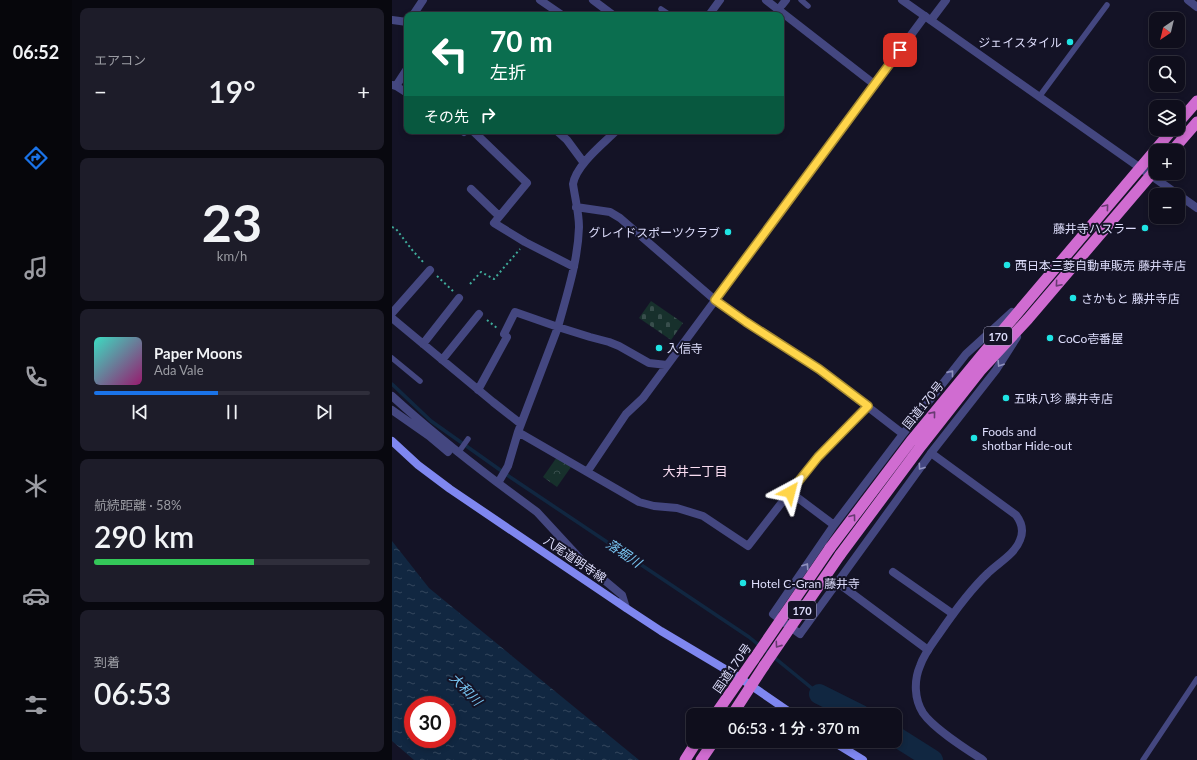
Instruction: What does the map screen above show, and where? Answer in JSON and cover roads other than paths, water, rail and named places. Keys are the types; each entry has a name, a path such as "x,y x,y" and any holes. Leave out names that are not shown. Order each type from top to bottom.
{"highway":[{"path":"1185,115 1197,101"},
{"path":"1178,144 1197,122"},
{"name":"国道170号","path":"720,708 830,548 911,441 1034,292 1167,136"},
{"name":"国道170号","path":"737,708 840,555 921,446 980,371 1028,319 1149,177"},
{"path":"684,760 692,748"},
{"path":"701,760 709,748"}],"main road":[{"name":"八尾道明寺線","path":"392,441 418,465 450,489 661,631 740,678 784,708"},
{"path":"843,748 863,760"}],"street":[{"path":"415,12 423,0"},
{"path":"540,0 557,12"},
{"path":"593,0 609,12"},
{"path":"711,12 720,0"},
{"path":"766,0 781,12"},
{"path":"902,0 1139,168 1149,171"},
{"path":"587,472 626,414 643,398 874,84 928,18 946,0"},
{"path":"1188,0 1197,6"},
{"path":"784,14 874,84"},
{"path":"392,20 404,22"},
{"path":"404,73 394,86 404,91"},
{"path":"476,134 527,183 494,223 525,242 574,267"},
{"path":"560,134 567,140 584,163"},
{"path":"502,477 508,466 518,432 558,327 574,267 579,226 573,184 574,178 584,163 613,134"},
{"path":"1163,180 1197,208"},
{"path":"471,189 500,216"},
{"path":"576,207 610,212 620,218 715,300 819,369 903,434"},
{"path":"392,313 430,270"},
{"path":"1028,319 996,370 931,453 800,634 773,614 834,525 966,354 1034,292"},
{"path":"423,344 460,298"},
{"path":"478,390 507,337 504,334 515,312 558,327 609,342 650,362 667,365"},
{"path":"442,360 479,314"},
{"path":"392,318 521,424"},
{"path":"392,396 415,417 459,451 502,477 511,494 537,512 585,564 622,595 626,608"},
{"path":"518,432 639,502 654,506 676,508 704,516 748,546 818,457 868,406"},
{"path":"392,410 429,436 452,455 502,477"},
{"path":"931,453 1016,515 1021,522 1023,532 1020,542 1014,550 988,572 973,588 953,614 928,650 920,667 916,682 917,697 923,712 932,724 983,760"},
{"path":"790,492 834,525"},
{"path":"893,572 953,614"},
{"path":"838,583 928,650"}],"lane":[{"path":"800,0 808,6"},
{"path":"1039,97 1107,5"},
{"path":"661,9 666,12"},
{"path":"392,358 420,381"},
{"path":"459,451 468,439"},
{"path":"1143,760 1196,682"}],"water":[{"name":"大和川","path":"392,541 429,588 639,760 414,760 392,741"}],"waterway":[{"name":"落堀川","path":"392,384 431,421 510,477 749,637 819,694"},
{"name":"落堀川","path":"819,694 847,708"},
{"name":"落堀川","path":"902,740 933,760"}],"place":[{"name":"ジェイスタイル","path":"1070,42"},
{"name":"藤井寺ハスラー","path":"1145,228"},
{"name":"グレイドスポーツクラブ","path":"728,232"},
{"name":"西日本三菱自動車販売 藤井寺店","path":"1007,265"},
{"name":"さかもと 藤井寺店","path":"1073,298"},
{"name":"CoCo壱番屋","path":"1050,338"},
{"name":"入信寺","path":"659,348"},
{"name":"五味八珍 藤井寺店","path":"1006,398"},
{"name":"Foods and shotbar Hide-out","path":"974,438"},
{"name":"Hotel C-Gran 藤井寺","path":"743,583"}],"district":[{"name":"大井二丁目","path":"695,471"}]}
